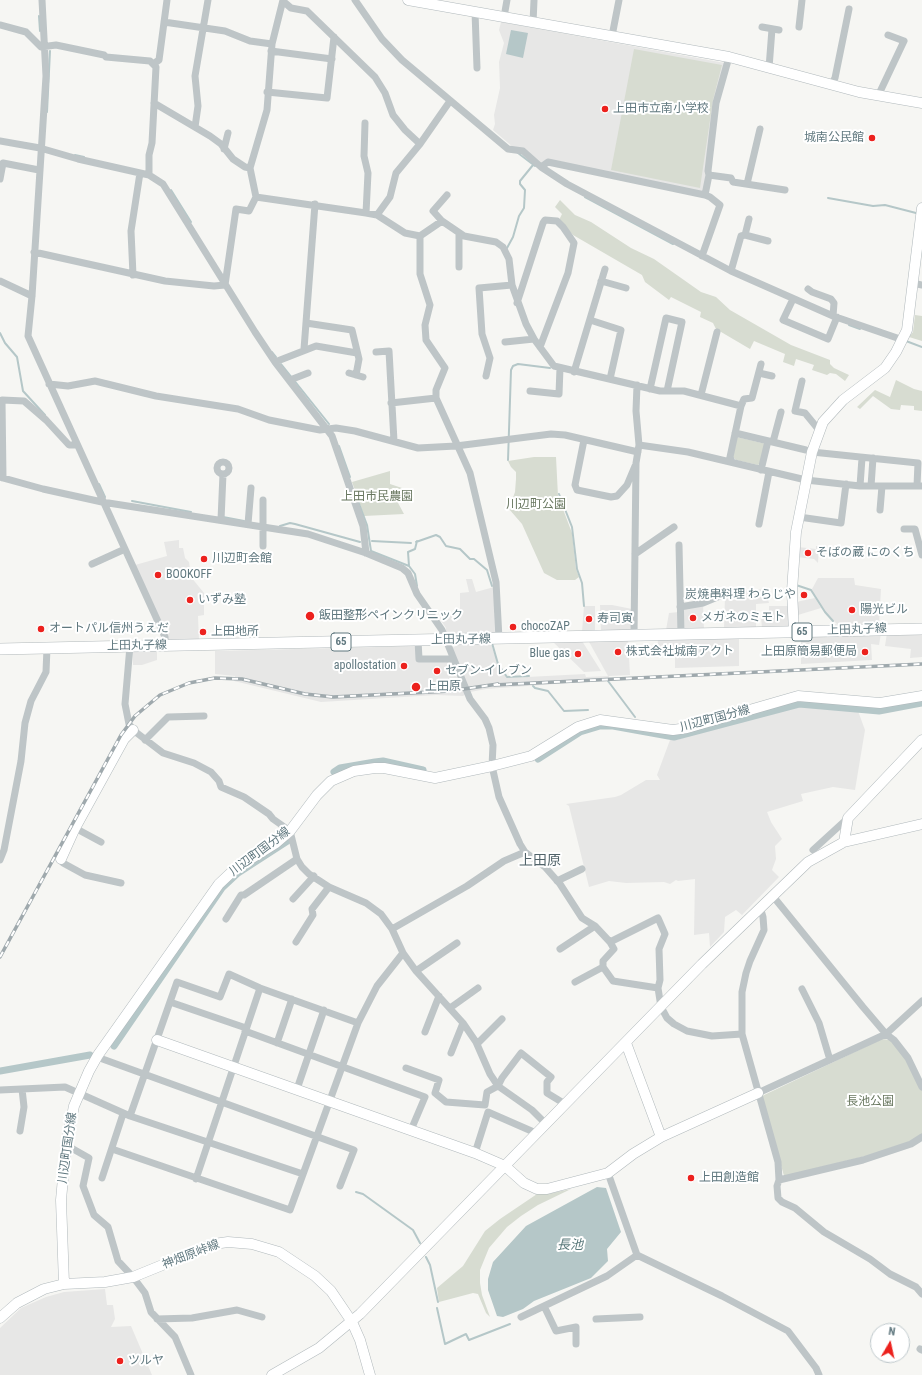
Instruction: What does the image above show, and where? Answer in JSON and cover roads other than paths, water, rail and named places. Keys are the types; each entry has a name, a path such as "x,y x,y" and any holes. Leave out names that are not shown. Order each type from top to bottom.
{"main road":[{"name":"上田丸子線","path":"0,649 922,629"}],"street":[{"path":"42,0 46,76 40,148 32,296 28,336 102,502 165,637 165,645"},
{"path":"153,64 159,60 167,0"},
{"path":"195,127 198,106 195,76 208,0"},
{"path":"355,0 382,39 402,60 508,149 523,151 541,167 567,184 731,271 793,300 903,340"},
{"path":"408,0 729,58 878,96 922,103"},
{"path":"504,17 508,0"},
{"path":"533,23 534,0"},
{"path":"612,36 619,0"},
{"path":"799,27 802,0"},
{"path":"225,286 236,209 249,211 256,197 250,168 265,117 272,47 283,1 291,8 307,10 375,77 385,93 393,115 405,130 420,144"},
{"path":"832,85 849,9"},
{"path":"474,12 477,68"},
{"path":"164,22 225,31 250,41 272,47 332,59"},
{"path":"0,25 26,32 41,47 56,45 106,57 150,61 156,67 152,143 149,155 149,175"},
{"path":"762,27 775,30 769,68"},
{"path":"878,96 904,41 888,35"},
{"path":"267,92 327,98 334,37"},
{"path":"705,195 709,175 708,171 716,103 729,58"},
{"path":"377,215 390,197 396,172 420,144 450,101"},
{"path":"154,103 221,144 233,159 245,167 250,168"},
{"path":"364,123 364,156 368,173 366,212"},
{"path":"747,184 760,129"},
{"path":"224,149 228,133"},
{"path":"0,141 40,148 149,175 163,184 225,286 275,362 332,436 363,526 366,553"},
{"path":"541,167 548,162 710,197 720,205 702,256"},
{"path":"0,179 3,163 39,170"},
{"path":"133,275 131,231 140,173"},
{"path":"709,175 730,178 733,182 785,190"},
{"path":"447,195 433,211 442,221 459,234 496,242 503,247 507,254 512,285 517,303 534,339 554,366 650,389 684,391 741,406"},
{"path":"256,197 366,212 377,215 405,233 420,236 442,221"},
{"path":"304,349 316,204"},
{"path":"794,632 792,591 796,532 806,480 809,451 819,430 830,413 885,368 903,340 907,330 918,284 922,208"},
{"path":"745,235 748,219"},
{"path":"517,303 543,222 545,220 556,221 563,227 574,243 568,273 540,347"},
{"path":"459,234 459,267"},
{"path":"731,271 740,236 745,235 768,241"},
{"path":"420,236 420,274 430,305 425,325 426,340 445,368 436,390 436,398 456,446 470,473 496,582 499,639"},
{"path":"34,252 165,281 225,286"},
{"path":"574,372 605,269"},
{"path":"0,281 32,296"},
{"path":"602,281 626,288"},
{"path":"486,376 490,358 482,334 479,288 512,285"},
{"path":"793,300 783,320 828,339 835,316 834,303 831,299 808,289"},
{"path":"650,389 666,318 682,322 667,391"},
{"path":"590,320 621,330 610,379"},
{"path":"306,323 352,330 359,359 356,375"},
{"path":"701,395 717,332"},
{"path":"504,342 534,339"},
{"path":"275,362 304,349 316,346 357,353"},
{"path":"376,352 389,351 394,441"},
{"path":"732,462 730,456 741,406 744,399 752,398 761,364"},
{"path":"530,391 559,394 560,368"},
{"path":"759,372 772,376"},
{"path":"290,380 308,373"},
{"path":"49,384 68,386 94,381 156,396 238,409 269,420 320,430 336,428 355,431 418,448 456,446 550,434 565,435 584,440 638,448 688,452 806,480 860,486 920,486 918,463 809,451 735,433"},
{"path":"802,381 795,411 805,413 819,430"},
{"path":"634,636 636,463 638,448 637,385"},
{"path":"391,403 436,398"},
{"path":"77,445 69,445 46,420 24,401 2,400 1,478 102,502 221,518 262,527 308,534 366,553 402,568 408,573 417,594 442,630 452,658 470,699 486,719 493,744 492,766 499,797 514,833 525,852 545,868 557,881 582,918 595,926 610,942 614,949 603,960 604,967 613,981 658,988"},
{"path":"761,470 781,412"},
{"path":"584,440 574,485 577,490 611,497 616,496 627,485 636,463"},
{"path":"860,486 862,458"},
{"path":"871,486 873,458"},
{"path":"759,524 770,472"},
{"path":"221,518 223,474"},
{"path":"799,518 841,523 846,484"},
{"path":"880,510 882,486"},
{"path":"248,524 251,488"},
{"path":"263,546 264,529 262,527 264,500"},
{"path":"635,554 674,527"},
{"path":"904,529 915,529 922,555"},
{"path":"679,545 681,634"},
{"path":"92,564 125,549"},
{"path":"680,608 703,603 732,591"},
{"path":"418,640 419,660 452,658"},
{"path":"130,646 126,704 129,724 133,730 163,753 194,763 211,772 219,781 221,787 244,797 290,831 297,858 302,867 329,887 366,903 381,914 416,971 463,1023 477,1044 490,1074 498,1086 532,1110 546,1124"},
{"path":"0,860 4,850 21,761 25,723 31,701 46,672 47,648"},
{"name":"川辺町国分線","path":"64,1284 61,1200 66,1145 74,1106 97,1057 219,884 236,868 276,843 290,831 324,786 342,775 354,771 384,768 435,778 492,766 531,756 578,727 600,720 673,730 687,728 798,696 880,703 922,696"},
{"path":"145,740 168,717 204,716"},
{"path":"121,883 85,875 63,863 61,859 75,828 124,739 133,730"},
{"path":"814,850 848,818 922,740"},
{"path":"844,842 848,818"},
{"path":"272,1375 319,1348 352,1322 661,1006 772,895 808,862 844,842 922,824"},
{"path":"75,828 101,842"},
{"path":"392,930 467,886 496,865 525,852"},
{"path":"226,919 241,895 297,858"},
{"path":"557,881 582,869"},
{"path":"293,899 314,876"},
{"path":"296,942 313,915 312,909 329,887"},
{"path":"772,895 886,1034 894,1040 908,1058 922,1087"},
{"path":"760,907 763,917 764,930 750,961 744,986 742,1034 778,1162 779,1180 776,1186 778,1198 782,1202 795,1208 824,1232 870,1259 890,1274 916,1287 922,1294"},
{"path":"610,942 658,918 665,934 659,948 660,980 658,988 661,1006 667,1018 674,1024 687,1031 712,1036 742,1034"},
{"path":"560,948 595,926"},
{"path":"416,971 457,943"},
{"path":"112,1148 196,1179 290,1210 358,1023 377,986 403,952"},
{"path":"575,982 604,967"},
{"path":"130,1116 177,982 220,997 230,974 260,988 358,1023"},
{"path":"196,1179 232,1067 260,988"},
{"path":"450,1008 478,988"},
{"path":"802,989 819,1023 830,1060"},
{"path":"425,1032 439,996"},
{"path":"277,1043 292,999"},
{"path":"156,1040 475,1153 505,1166 524,1183 538,1189 547,1189 608,1173 633,1154 661,1137 886,1034 922,1001"},
{"path":"170,1002 425,1097 412,1130"},
{"path":"296,1089 310,1055 324,1010"},
{"path":"477,1044 502,1019"},
{"path":"451,1053 463,1023"},
{"path":"626,1042 661,1137"},
{"path":"406,1068 439,1080 435,1093 446,1102 485,1105 488,1092 498,1086 502,1078 522,1054 551,1077 547,1082 547,1092 565,1104"},
{"path":"97,1057 354,1150 340,1186"},
{"path":"0,1090 59,1086 79,1093 123,1114 303,1174"},
{"path":"20,1131 24,1107 22,1089"},
{"path":"475,1153 488,1112 536,1133"},
{"path":"102,1178 123,1114"},
{"path":"779,1180 863,1160 911,1144 922,1137"},
{"path":"66,1145 89,1158 84,1186 94,1215 108,1227 118,1260 145,1293 151,1312 175,1337 191,1375"},
{"path":"608,1173 637,1255 722,1296 788,1331 816,1368 819,1375"},
{"name":"神畑原峠線","path":"64,1284 105,1282 133,1277 214,1244 228,1242 252,1244 279,1252 315,1276 331,1291 352,1322 360,1340 370,1375"},
{"path":"521,1317 607,1276 637,1255"},
{"path":"0,1318 17,1303 30,1295 44,1289 64,1284"},
{"path":"544,1306 556,1331 576,1327 576,1344"},
{"path":"157,1318 192,1318 237,1310 262,1317"},
{"path":"596,1319 640,1317"}],"water":[{"path":"511,30 528,33 523,58 506,54"},
{"name":"長池","path":"597,1187 606,1188 621,1232 607,1249 608,1261 591,1278 534,1301 523,1309 503,1317 497,1316 488,1290 488,1279 493,1262 526,1226"}],"waterway":[{"path":"39,16 40,31"},
{"path":"47,112 50,51"},
{"path":"518,153 535,166"},
{"path":"75,155 84,157"},
{"path":"507,248 513,237 519,216 524,208 525,190 520,184 520,181 533,165"},
{"path":"171,190 191,222"},
{"path":"585,197 673,244"},
{"path":"828,198 873,206 885,205 916,213"},
{"path":"849,325 860,329"},
{"path":"0,333 5,343 17,357 23,391 45,415"},
{"path":"906,341 922,347"},
{"path":"272,352 276,357"},
{"path":"281,364 329,424"},
{"path":"508,460 511,370 513,366 518,364 550,368"},
{"path":"339,446 350,477"},
{"path":"99,484 105,497"},
{"path":"355,493 367,525 371,551 409,566 415,574 417,586"},
{"path":"559,494 572,527 577,569 582,583 584,606"},
{"path":"132,501 191,512"},
{"path":"223,517 244,521"},
{"path":"280,526 290,523 360,542"},
{"path":"416,542 436,535 440,537 446,546 460,549 470,559 474,559 487,570 492,586"},
{"path":"372,541 411,543"},
{"path":"409,566 408,552 415,549 417,541"},
{"path":"796,585 811,590 825,612 833,621"},
{"path":"492,643 498,664 507,677 529,676"},
{"path":"608,681 635,717"},
{"path":"533,686 535,688 548,691 564,711 588,710"},
{"path":"538,759 580,732 600,726 613,726 674,737 799,704 879,711 922,703"},
{"path":"334,772 340,768 383,761 423,770"},
{"path":"114,1046 222,888 238,873 289,840"},
{"path":"0,1071 90,1055"},
{"path":"356,1192 363,1194 413,1230 420,1243"},
{"path":"426,1257 430,1265 438,1302"},
{"path":"437,1308 445,1344 466,1334 469,1340 510,1324"}],"railway":[{"path":"494,685 922,664"},
{"path":"0,957 121,735 135,716 160,695 189,683 215,678 242,679 305,694 333,697 450,691 498,684"}],"place":[{"name":"上田市立南小学校","path":"605,109"},
{"name":"城南公民館","path":"872,138"},
{"name":"そばの蔵 にのくち","path":"808,553"},
{"name":"川辺町会館","path":"204,559"},
{"name":"BOOKOFF","path":"158,575"},
{"name":"炭焼串料理 わらじや","path":"804,595"},
{"name":"いずみ塾","path":"190,600"},
{"name":"陽光ビル","path":"852,610"},
{"name":"飯田整形ペインクリニック","path":"310,616"},
{"name":"メガネのミモト","path":"693,618"},
{"name":"寿司寅","path":"589,619"},
{"name":"chocoZAP","path":"513,627"},
{"name":"オートパル信州うえだ","path":"41,629"},
{"name":"上田地所","path":"203,632"},
{"name":"株式会社城南アクト","path":"618,652"},
{"name":"上田原簡易郵便局","path":"865,652"},
{"name":"Blue gas","path":"578,654"},
{"name":"apollostation","path":"404,666"},
{"name":"セブン-イレブン","path":"437,671"},
{"name":"上田原","path":"416,687"},
{"name":"上田創造館","path":"691,1178"},
{"name":"ツルヤ","path":"120,1361"}],"district":[{"name":"上田原","path":"540,861"}],"park label":[{"name":"上田市民農園","path":"377,497"},
{"name":"川辺町公園","path":"536,505"},
{"name":"長池公園","path":"870,1102"}]}
